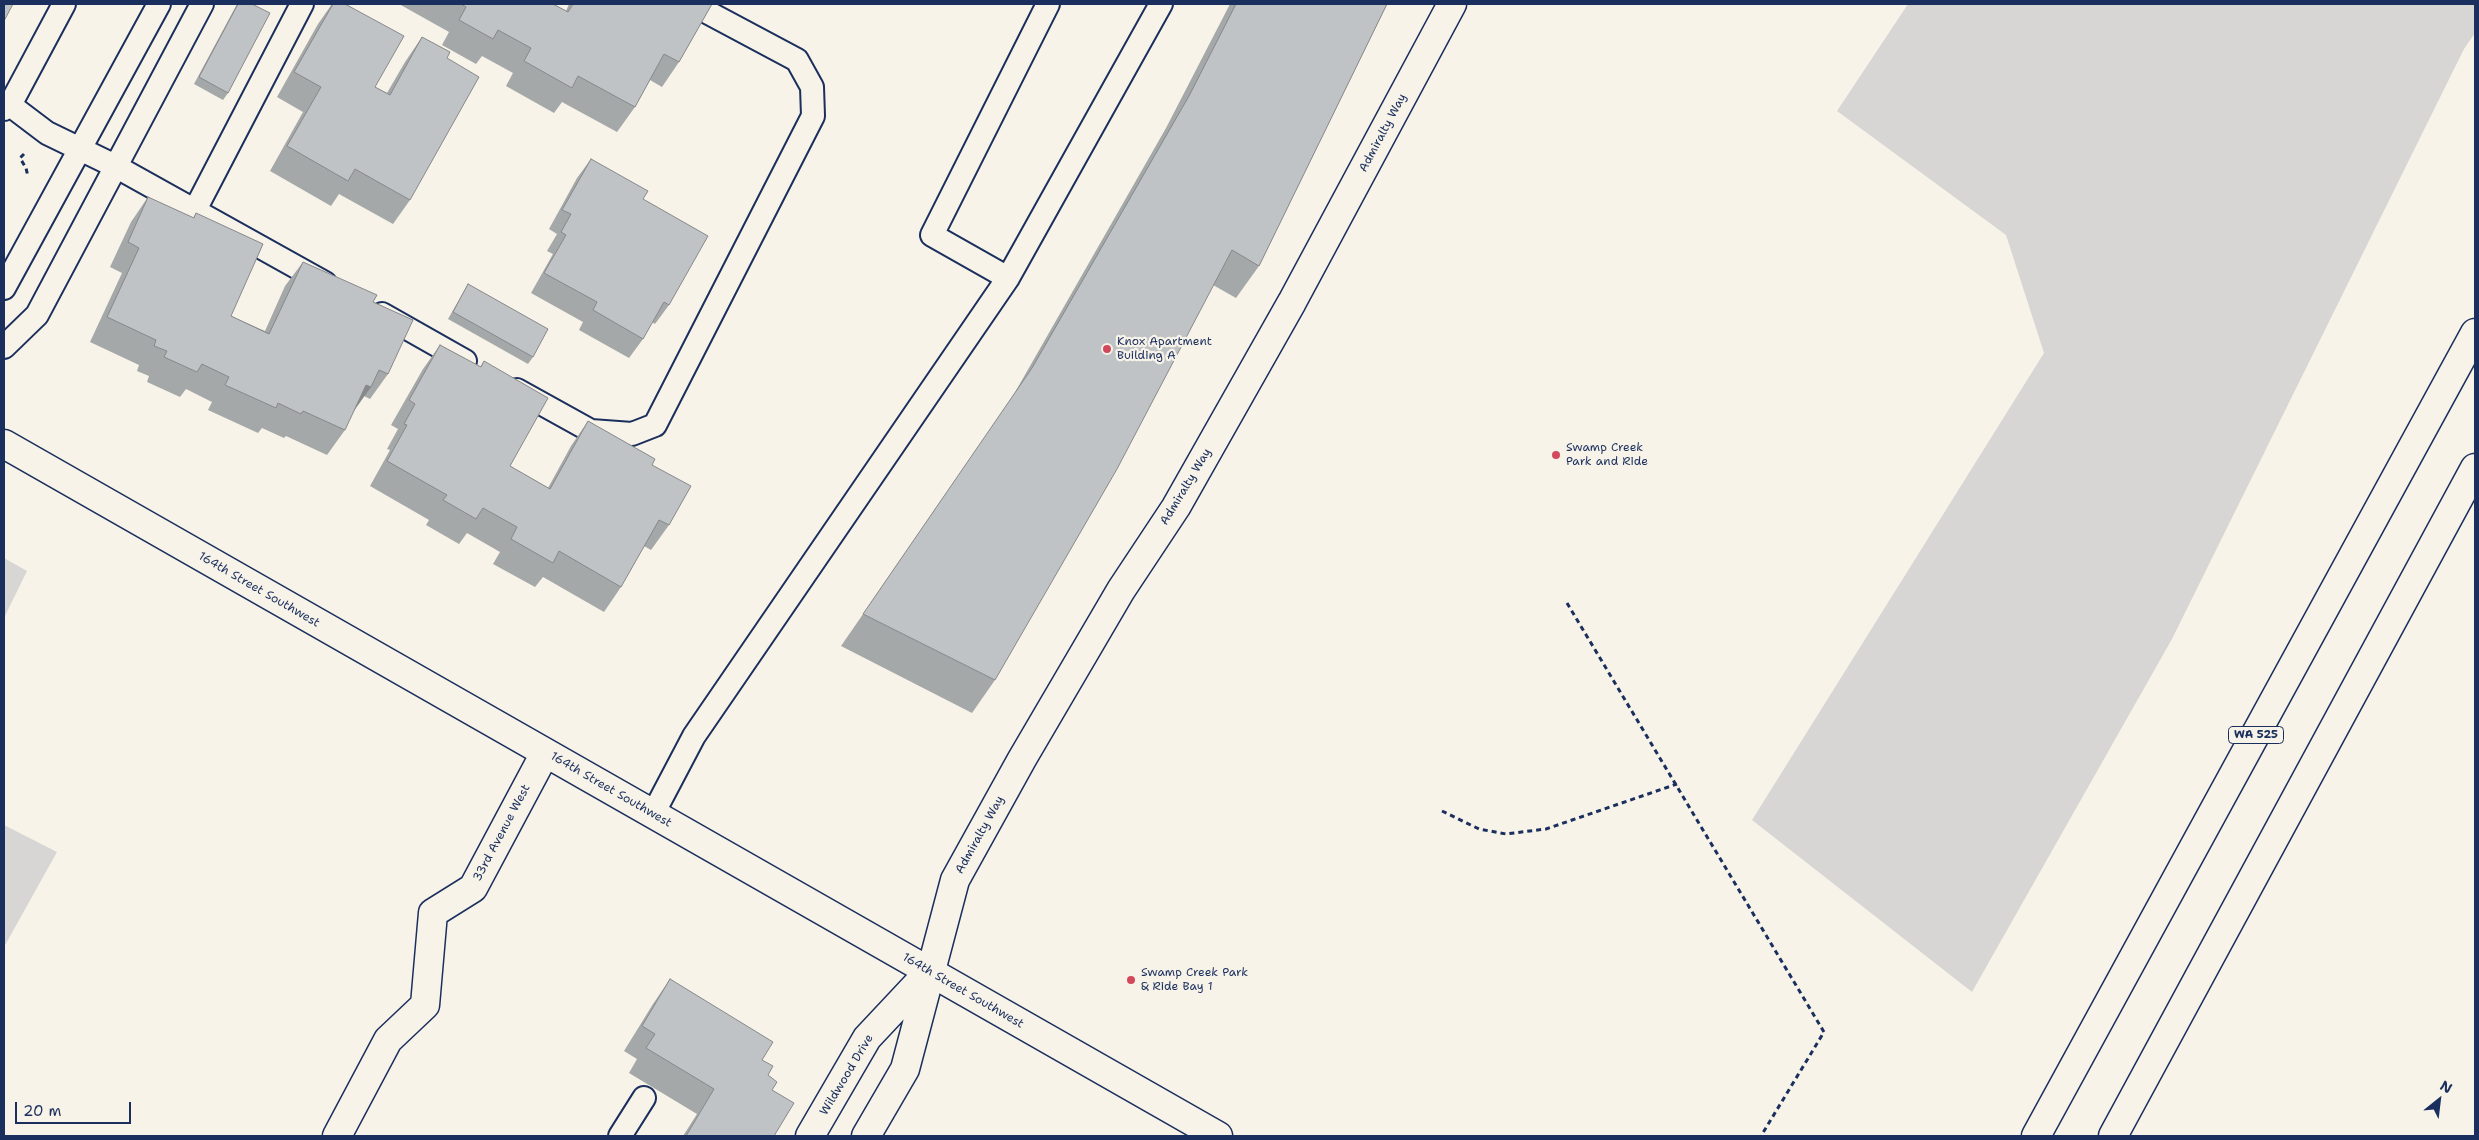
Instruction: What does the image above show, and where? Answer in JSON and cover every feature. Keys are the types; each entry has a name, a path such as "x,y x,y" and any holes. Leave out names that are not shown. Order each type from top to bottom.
{"main road":[{"name":"Admiralty Way","path":"929,972 956,880 1032,742 1121,590 1176,506 1210,447 1292,302 1452,4"},
{"name":"WA 525","path":"2036,1136 2475,333"},
{"name":"164th Street Southwest","path":"4,444 1218,1136"},
{"path":"2113,1136 2475,468"},
{"name":"33rd Avenue West","path":"337,1136 388,1040 425,1004 433,913 473,888 544,753"},
{"name":"Wildwood Drive","path":"810,1136 867,1038 929,972"},
{"path":"866,1136 904,1069 929,972"}],"lane":[{"path":"64,4 7,107 47,133 115,166 341,292"},
{"path":"4,288 159,4"},
{"path":"4,347 37,315 202,4"},
{"path":"195,210 302,4"},
{"path":"367,306 591,431 632,434 655,425 813,116 812,87 797,60 692,4"},
{"path":"1008,278 932,235 1048,4"},
{"path":"653,814 694,736 1008,278 1161,4"},
{"path":"620,1136 644,1098"}],"path":[{"path":"1567,603 1824,1032 1761,1136"},
{"path":"1442,811 1479,829 1506,834 1546,829 1677,784"}],"shaded area":[{"path":"1908,4 2475,4 2475,33 2464,49 2172,639 1972,992 1752,820 2044,353 2006,235 1837,111"},
{"path":"4,558 27,571 4,618"},
{"path":"4,825 57,852 4,947"}],"building":[{"path":"4,4 13,4 4,21"},
{"path":"238,4 252,4 270,13 228,93 199,77"},
{"path":"333,4 345,4 404,36 375,87 390,95 422,37 450,52 447,58 479,77 410,200 355,169 348,181 287,146 321,87 294,72"},
{"path":"461,4 553,4 568,12 573,4 712,4 679,62 664,54 635,107 578,76 572,88 524,61 531,48 498,30 493,39 459,20 466,7"},
{"name":"Knox Apartment Building A","path":"1236,4 1387,4 1259,266 1232,250 1117,469 995,680 863,614 1032,368 1189,96"},
{"path":"591,159 648,191 643,199 708,236 669,305 664,302 643,339 593,310 597,302 544,273 566,235 561,232 571,214 562,210"},
{"path":"148,197 194,218 196,213 263,244 231,316 269,334 303,262 377,295 373,302 413,320 388,374 379,370 371,387 366,385 345,430 303,411 301,414 278,403 276,408 225,385 229,377 202,364 197,372 164,357 167,351 154,346 156,340 107,317 139,248 128,242"},
{"path":"468,284 548,329 533,357 453,312"},
{"path":"440,345 481,367 484,361 548,398 510,466 550,489 588,421 655,459 652,465 691,486 669,525 659,520 621,587 559,551 553,563 511,539 517,527 483,508 476,519 443,500 447,495 387,461 407,425 404,424 415,404 409,400"},
{"path":"670,979 773,1042 762,1060 773,1066 768,1075 777,1082 772,1090 794,1103 774,1136 686,1136 714,1089 646,1048 655,1034 642,1026"}],"place":[{"name":"Knox Apartment Building A","path":"1107,349"},
{"name":"Swamp Creek Park and Ride","path":"1556,455"},
{"name":"Swamp Creek Park & Ride Bay 1","path":"1131,980"}]}
